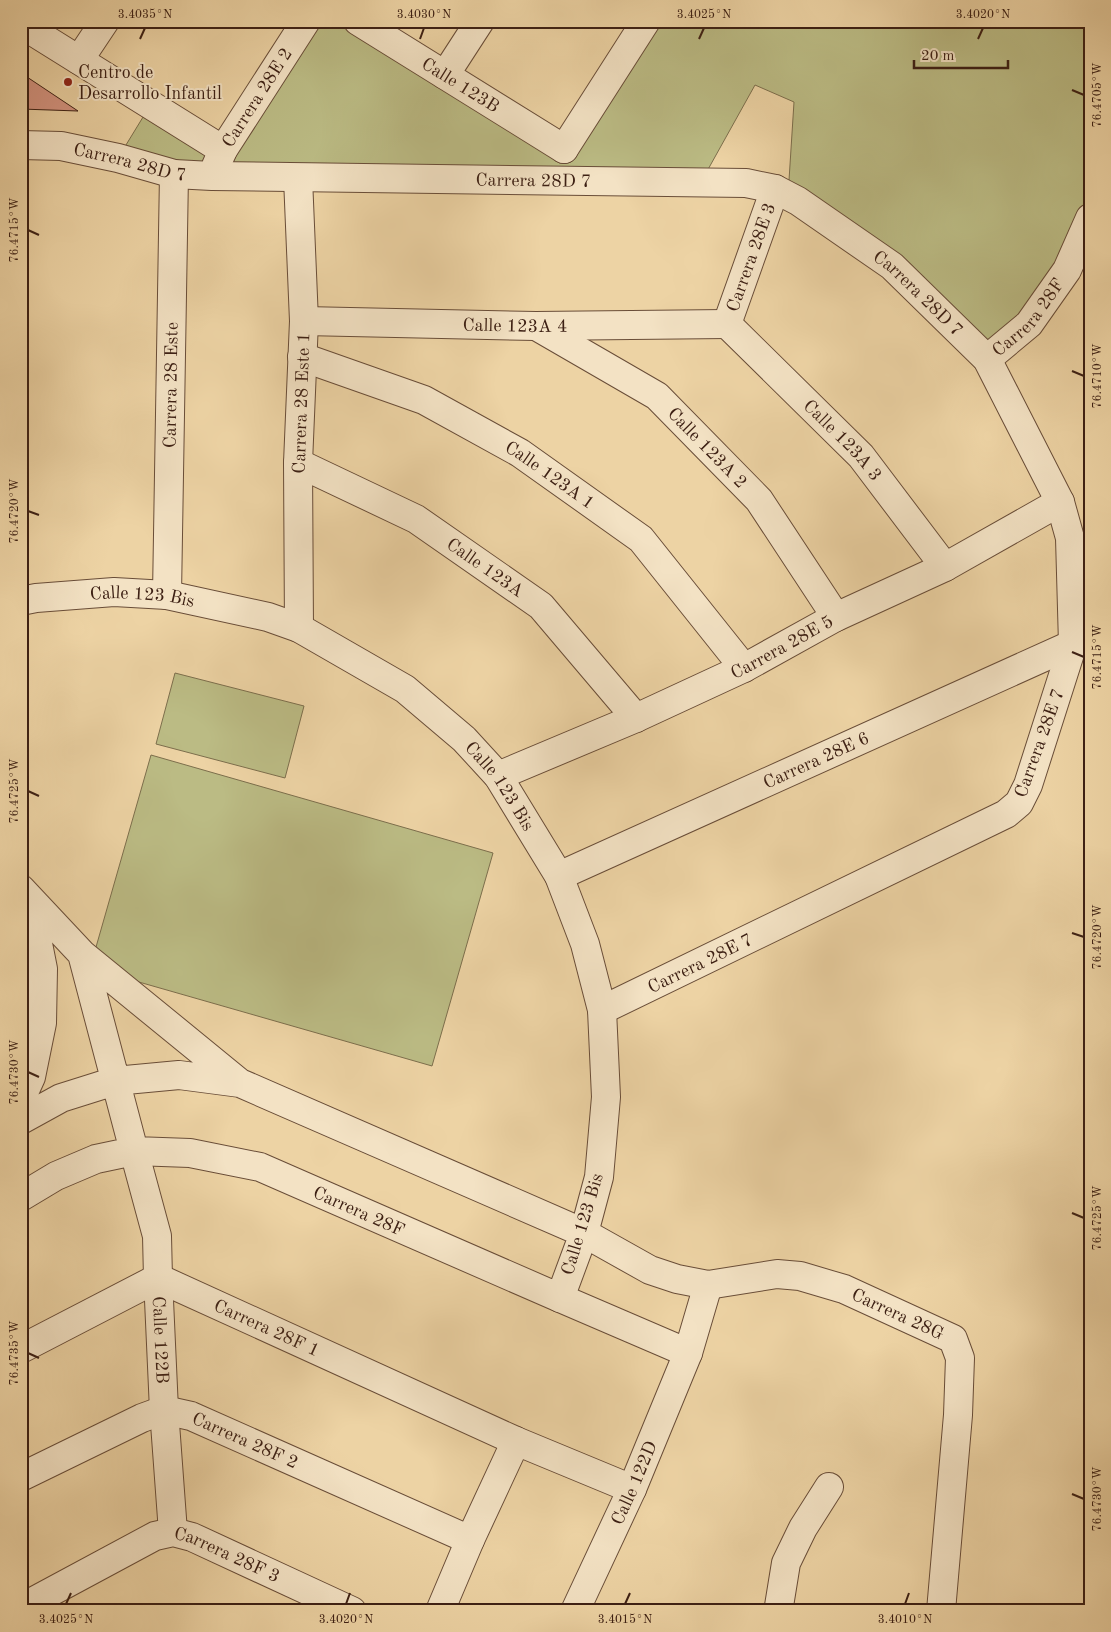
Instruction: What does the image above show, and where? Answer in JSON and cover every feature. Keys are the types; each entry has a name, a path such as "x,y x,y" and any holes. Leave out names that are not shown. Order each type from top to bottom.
{"street":[{"path":"79,60 105,21"},
{"name":"Carrera 28E 2","path":"212,176 223,150 306,21"},
{"name":"Calle 123B","path":"358,21 564,149"},
{"path":"445,75 480,21"},
{"path":"568,181 564,149 646,21"},
{"path":"21,24 223,150"},
{"name":"Carrera 28D 7","path":"21,145 61,146 118,158 174,174 298,178 746,183 775,189 798,201 892,266 987,359"},
{"name":"Carrera 28 Este","path":"168,595 174,174"},
{"name":"Carrera 28 Este 1","path":"298,178 304,321 298,463 299,628"},
{"name":"Carrera 28E 3","path":"727,324 775,189"},
{"name":"Carrera 28F","path":"987,359 1029,324 1066,270 1090,218"},
{"name":"Calle 123A 4","path":"304,321 536,326 727,324"},
{"name":"Calle 123A 3","path":"727,324 860,456 945,567"},
{"name":"Calle 123A 2","path":"536,326 657,396 758,500 836,617"},
{"name":"Calle 123A 1","path":"302,357 424,400 520,454 641,538 744,668"},
{"name":"Carrera 28E 7","path":"602,1010 1006,814 1019,804 1028,785 1073,644 1070,538 1060,502 987,359"},
{"name":"Calle 123A","path":"298,463 416,519 541,606 636,718"},
{"name":"Carrera 28E 5","path":"498,776 636,718 744,668 836,617 945,567 1060,502"},
{"name":"Calle 123 Bis","path":"21,601 36,598 114,592 168,595 268,617 299,628 405,688 464,739 498,776 559,876 585,944 602,1010 606,1096 599,1177 584,1233 560,1298"},
{"name":"Carrera 28E 6","path":"559,876 1073,644"},
{"path":"25,893 82,954 240,1083 584,1233"},
{"path":"21,1099 30,1077 42,1024 43,969 25,893"},
{"name":"Calle 122B","path":"82,954 157,1236 164,1410 173,1532"},
{"path":"21,1120 60,1098 115,1080 179,1075 240,1083"},
{"name":"Carrera 28F","path":"21,1197 56,1176 96,1159 134,1151 190,1152 260,1167 688,1353"},
{"name":"Carrera 28G","path":"584,1233 650,1270 677,1279 708,1285 777,1274 800,1276 844,1289 953,1339 960,1358 958,1414 941,1611"},
{"path":"21,1349 158,1278"},
{"name":"Carrera 28F 1","path":"158,1278 516,1441 632,1489"},
{"name":"Calle 122D","path":"575,1611 632,1489 688,1353 708,1285"},
{"path":"21,1477 142,1418 164,1410"},
{"name":"Carrera 28F 2","path":"164,1410 191,1416 470,1540"},
{"path":"440,1611 470,1540 516,1441"},
{"path":"779,1611 786,1564 803,1528 829,1487"},
{"name":"Carrera 28F 3","path":"21,1608 155,1536 173,1532 192,1537 352,1611"}],"green space":[{"path":"306,21 358,21 563,149 646,21 1090,21 1090,218 987,359 788,196 794,102 755,85 701,182 298,178 118,158 151,104 223,150"},
{"path":"175,673 304,706 285,778 156,744"},
{"path":"151,755 493,853 432,1066 90,968"}],"building":[{"path":"21,73 78,111 21,109"}],"place":[{"name":"Centro de Desarrollo Infantil","path":"68,82"}]}
